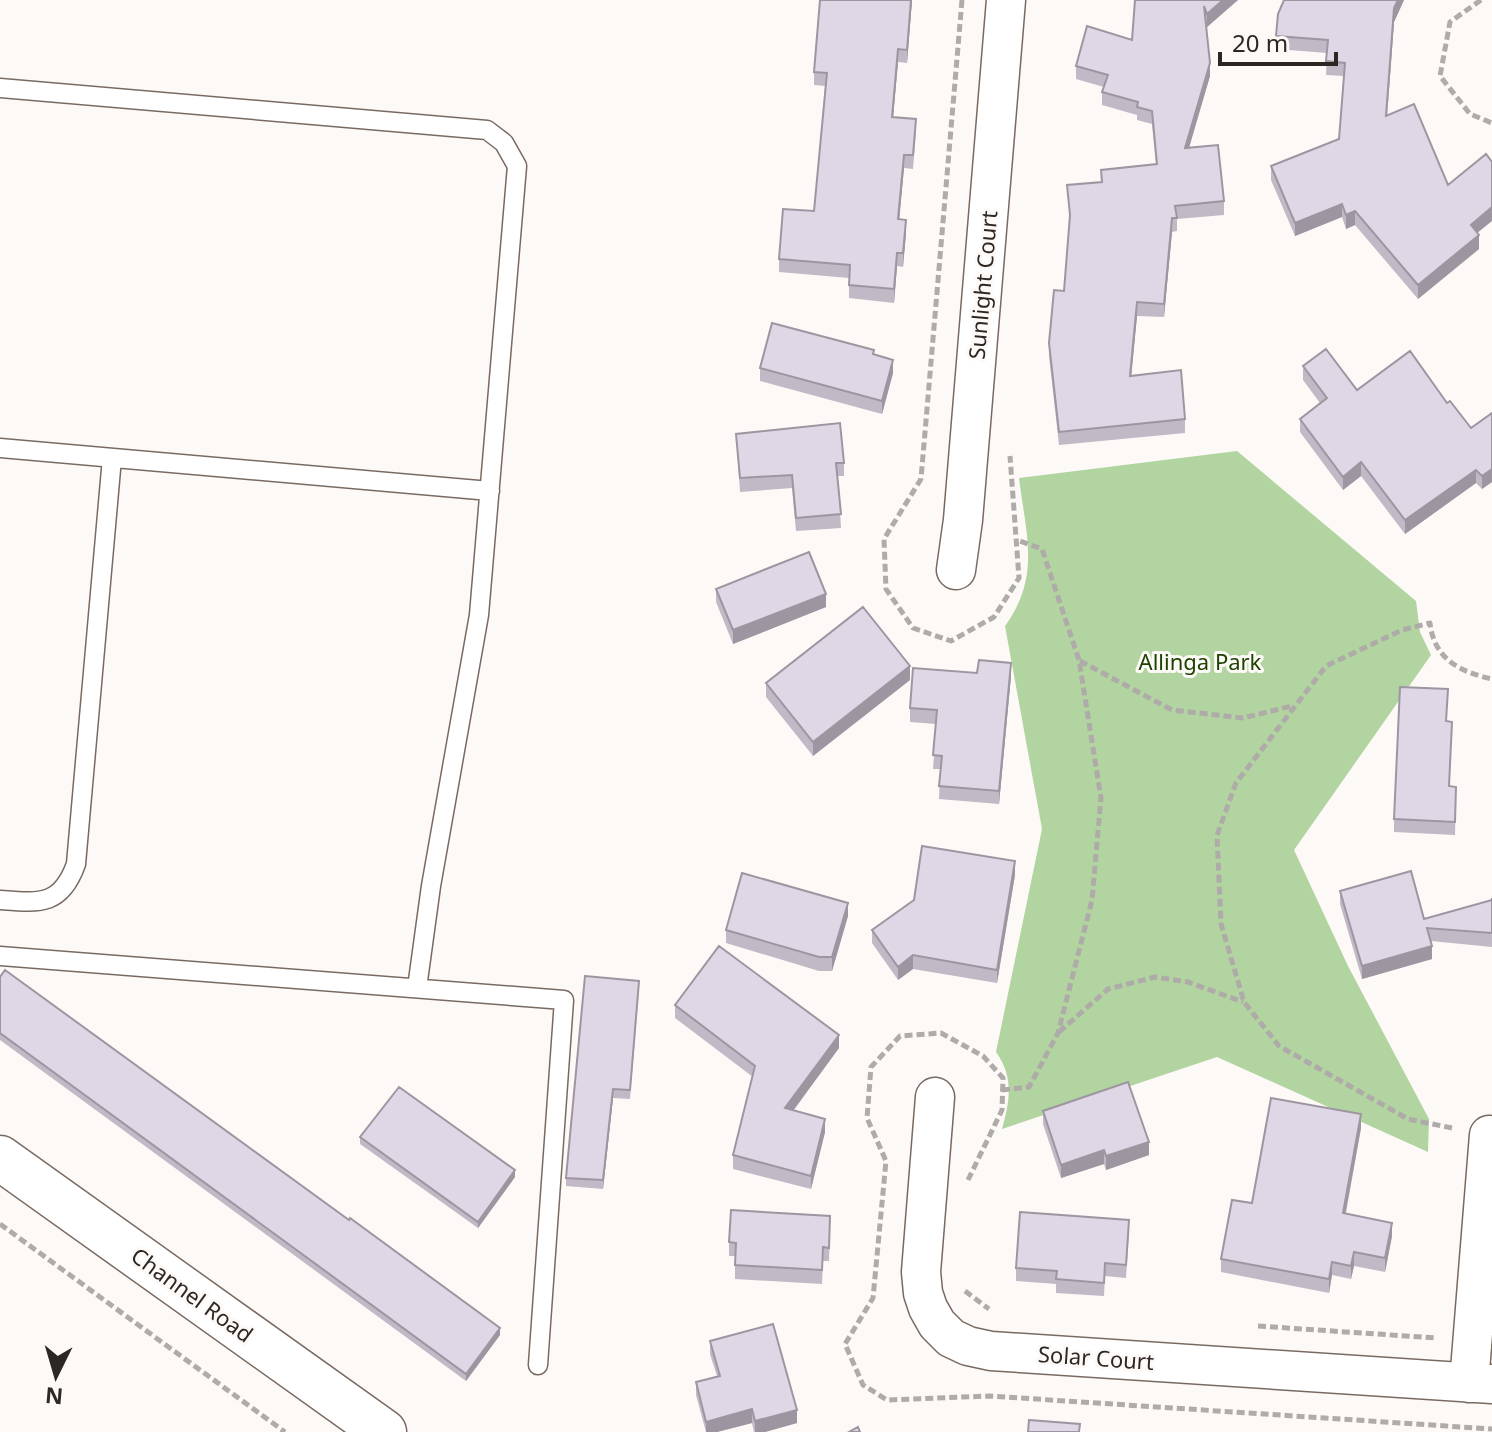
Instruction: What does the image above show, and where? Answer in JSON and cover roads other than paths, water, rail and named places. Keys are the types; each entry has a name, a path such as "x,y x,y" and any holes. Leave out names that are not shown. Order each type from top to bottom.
{"street":[{"name":"Sunlight Court","path":"956,570 963,520 1006,0"},
{"name":"Solar Court","path":"935,1097 921,1272 928,1308 937,1324 951,1338 991,1351 1481,1384"},
{"path":"1481,1384 1473,1340 1489,1135"},
{"name":"Channel Road","path":"0,1158 384,1432"}],"lane":[{"path":"0,88 487,130 504,143 517,166 479,615 431,886 417,988"},
{"path":"0,448 490,491"},
{"path":"0,900 29,903 54,897 68,886 76,864 112,458"},
{"path":"0,956 564,1000 538,1365"}],"park label":[{"name":"Allinga Park","path":"1200,662"}]}
